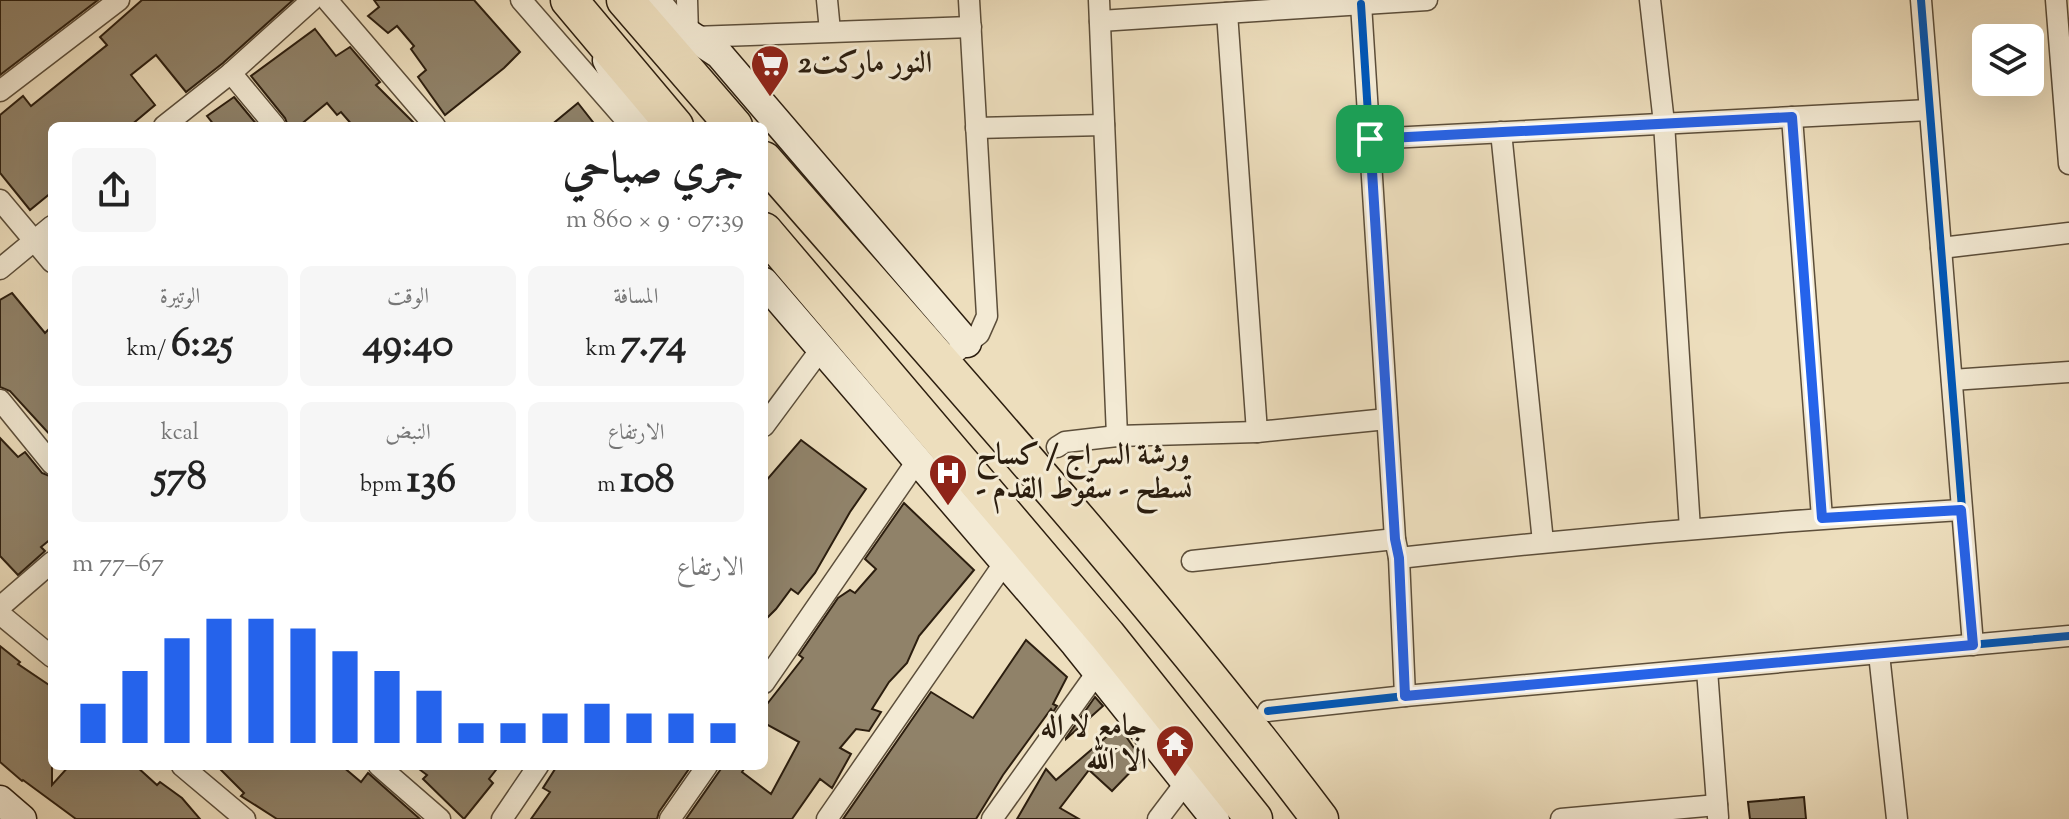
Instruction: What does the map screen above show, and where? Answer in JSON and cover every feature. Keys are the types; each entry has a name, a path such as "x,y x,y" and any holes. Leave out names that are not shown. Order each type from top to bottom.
{"highway":[{"path":"627,0 731,122"},
{"path":"572,4 672,122"},
{"path":"768,164 954,353 1159,615 1241,714 1320,819"},
{"path":"768,236 1116,646 1254,819"}],"main road":[{"path":"627,0 719,54 954,353"},
{"path":"572,4 597,40 637,122"},
{"path":"768,287 1098,671 1215,819"}],"street":[{"path":"0,91 119,0"},
{"path":"169,122 231,73 312,0"},
{"path":"327,0 432,122"},
{"path":"521,0 628,122"},
{"path":"660,0 690,35"},
{"path":"687,0 690,35"},
{"path":"827,0 830,31"},
{"path":"954,353 979,334 987,316 969,0"},
{"path":"1099,0 1117,436"},
{"path":"1100,21 1427,0"},
{"path":"1650,0 1664,123 1690,529"},
{"path":"1921,0 1973,645"},
{"path":"2056,0 2067,106 2069,164"},
{"path":"1361,4 1405,696"},
{"path":"1227,13 1257,432"},
{"path":"690,35 971,27"},
{"path":"231,73 272,122"},
{"path":"1370,139 1929,110"},
{"path":"1792,117 1822,518"},
{"path":"976,128 1104,125"},
{"path":"1501,132 1543,542"},
{"path":"0,200 48,257"},
{"path":"0,269 48,230"},
{"path":"1941,248 2069,233"},
{"path":"768,421 821,349"},
{"path":"1952,380 2069,372"},
{"path":"0,400 48,459"},
{"path":"1057,447 1065,442 1117,436 1257,432 1387,419"},
{"path":"768,677 917,461"},
{"path":"1192,561 1543,542 1822,518 1961,510"},
{"path":"827,819 1005,562"},
{"path":"48,565 2,604 48,653"},
{"path":"1268,711 2069,636"},
{"path":"1879,654 1897,819"},
{"path":"1561,819 1718,812 1707,670"},
{"path":"992,819 1098,671"},
{"path":"187,770 245,819"},
{"path":"384,770 440,819"},
{"path":"502,819 535,770"},
{"path":"670,819 704,770"},
{"path":"1158,819 1186,782"}],"building":[{"path":"0,0 98,0 0,75"},
{"path":"142,0 293,0 186,92 156,55 131,75 155,105 135,122 48,122 48,195 30,210 0,173 0,115 23,96 31,106 107,45 100,37"},
{"path":"374,0 474,0 520,52 445,115 418,77 426,70 411,49 414,46 397,26 388,33 368,16 379,7"},
{"path":"315,29 336,56 350,47 380,82 376,85 413,122 350,122 341,112 337,115 327,103 304,122 286,122 251,76"},
{"path":"234,97 255,122 212,122 207,116"},
{"path":"578,103 593,122 555,122"},
{"path":"12,293 45,333 48,330 48,433 10,391 0,387 0,300"},
{"path":"0,438 18,457 25,452 42,473 48,475 48,541 41,547 45,551 18,575 0,556"},
{"path":"801,440 866,489 815,573 798,594 791,589 768,617 768,478"},
{"path":"904,503 974,570 919,636 907,663 889,682 872,709 881,712 869,731 856,729 840,748 851,754 832,788 820,779 792,819 686,819 720,770 743,770 771,794 799,742 768,725 768,703 803,658 799,655 838,598 850,590 855,593 876,569 865,559"},
{"path":"1026,640 1067,677 1053,704 1057,706 1053,712 1051,709 1003,775 976,819 843,819 931,692 973,718"},
{"path":"0,646 20,662 18,664 48,684 48,770 52,770 52,785 65,770 140,770 157,785 160,782 182,798 200,819 76,819 0,762"},
{"path":"1095,697 1103,706 1066,739 1066,738"},
{"path":"1119,726 1142,760 1112,791 1089,770 1060,808 1079,819 1017,819 1046,769 1056,780"},
{"path":"221,770 347,770 361,782 368,773 420,819 277,819 241,796 244,793"},
{"path":"420,770 496,770 489,779 493,783 464,819 423,779 427,775"},
{"path":"554,770 688,770 657,819 531,819 550,792 543,788"},
{"path":"1804,797 1806,819 1750,819 1748,802"}],"cycle path":[{"path":"1921,0 1973,645"},
{"path":"1361,4 1395,539 1399,558 1405,696"},
{"path":"1268,711 2069,636"}],"place":[{"name":"النور ماركت2","path":"770,98"},
{"name":"ورشة السراج / كساح - تسطح - سقوط القدم","path":"948,507"},
{"name":"جامع لا اله الا الله","path":"1175,778"}],"route":[{"path":"1792,117 1822,518 1961,510 1973,645 1405,696 1399,558 1395,539 1370,139 1792,117"}]}
